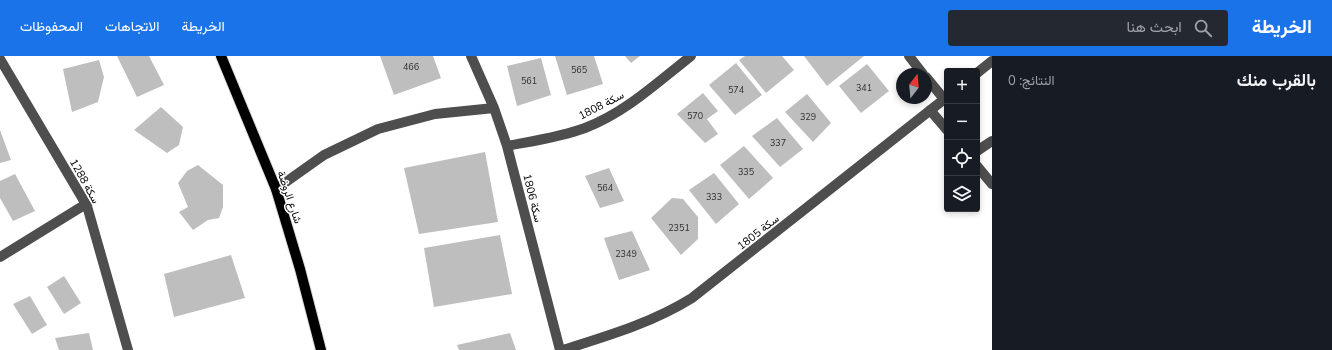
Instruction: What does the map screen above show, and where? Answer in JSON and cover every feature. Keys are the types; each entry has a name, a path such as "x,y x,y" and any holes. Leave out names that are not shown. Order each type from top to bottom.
{"main road":[{"name":"شارع الروضة","path":"221,56 276,189 300,269 321,350"}],"street":[{"name":"سكة 1806","path":"471,56 494,108 507,146 560,350"},
{"name":"سكة 1808","path":"507,146 585,128 633,102 691,56"},
{"path":"909,56 918,68"},
{"name":"سكة 1288","path":"0,60 86,204 128,350"},
{"path":"980,71 992,61"},
{"path":"932,84 944,97"},
{"name":"سكة 1805","path":"563,350 654,318 673,310 692,298 944,99"},
{"path":"276,189 324,155 378,130 435,114 494,108"},
{"path":"930,110 944,126"},
{"path":"980,149 992,141"},
{"path":"980,170 992,184"},
{"path":"0,257 86,204"}],"building":[{"path":"117,56 149,56 164,85 137,97"},
{"path":"380,56 433,56 441,78 394,95"},
{"path":"555,56 594,56 603,84 567,95"},
{"path":"625,56 640,56 631,63"},
{"path":"745,56 782,56 794,70 766,93 739,60"},
{"path":"804,56 864,56 827,86"},
{"path":"541,58 551,95 517,106 507,66"},
{"path":"99,60 104,77 98,102 72,112 63,69"},
{"path":"736,63 762,95 735,115 709,85"},
{"path":"867,64 889,91 861,113 839,86"},
{"path":"703,93 718,111 707,119 718,134 705,143 677,114"},
{"path":"807,94 831,123 813,142 785,112"},
{"path":"161,107 183,127 179,145 167,153 134,130"},
{"path":"777,118 803,149 780,167 752,136"},
{"path":"0,130 11,160 0,163"},
{"path":"744,146 773,178 749,199 720,165"},
{"path":"485,152 498,222 419,234 404,168"},
{"path":"198,165 223,185 223,207 219,218 208,220 193,230 179,212 188,207 178,183 187,171"},
{"path":"609,168 624,201 600,208 585,176"},
{"path":"714,173 739,204 716,224 689,190"},
{"path":"15,174 35,211 13,221 0,198 0,181"},
{"path":"672,198 683,199 698,217 698,239 681,255 651,218"},
{"path":"632,231 650,270 619,280 604,238"},
{"path":"500,235 512,294 434,307 424,248"},
{"path":"231,255 245,298 174,317 164,274"},
{"path":"64,276 81,303 64,314 47,287"},
{"path":"30,296 47,325 32,334 13,304"},
{"path":"89,333 93,350 59,350 55,338"},
{"path":"510,333 516,350 459,350 457,345"}]}
